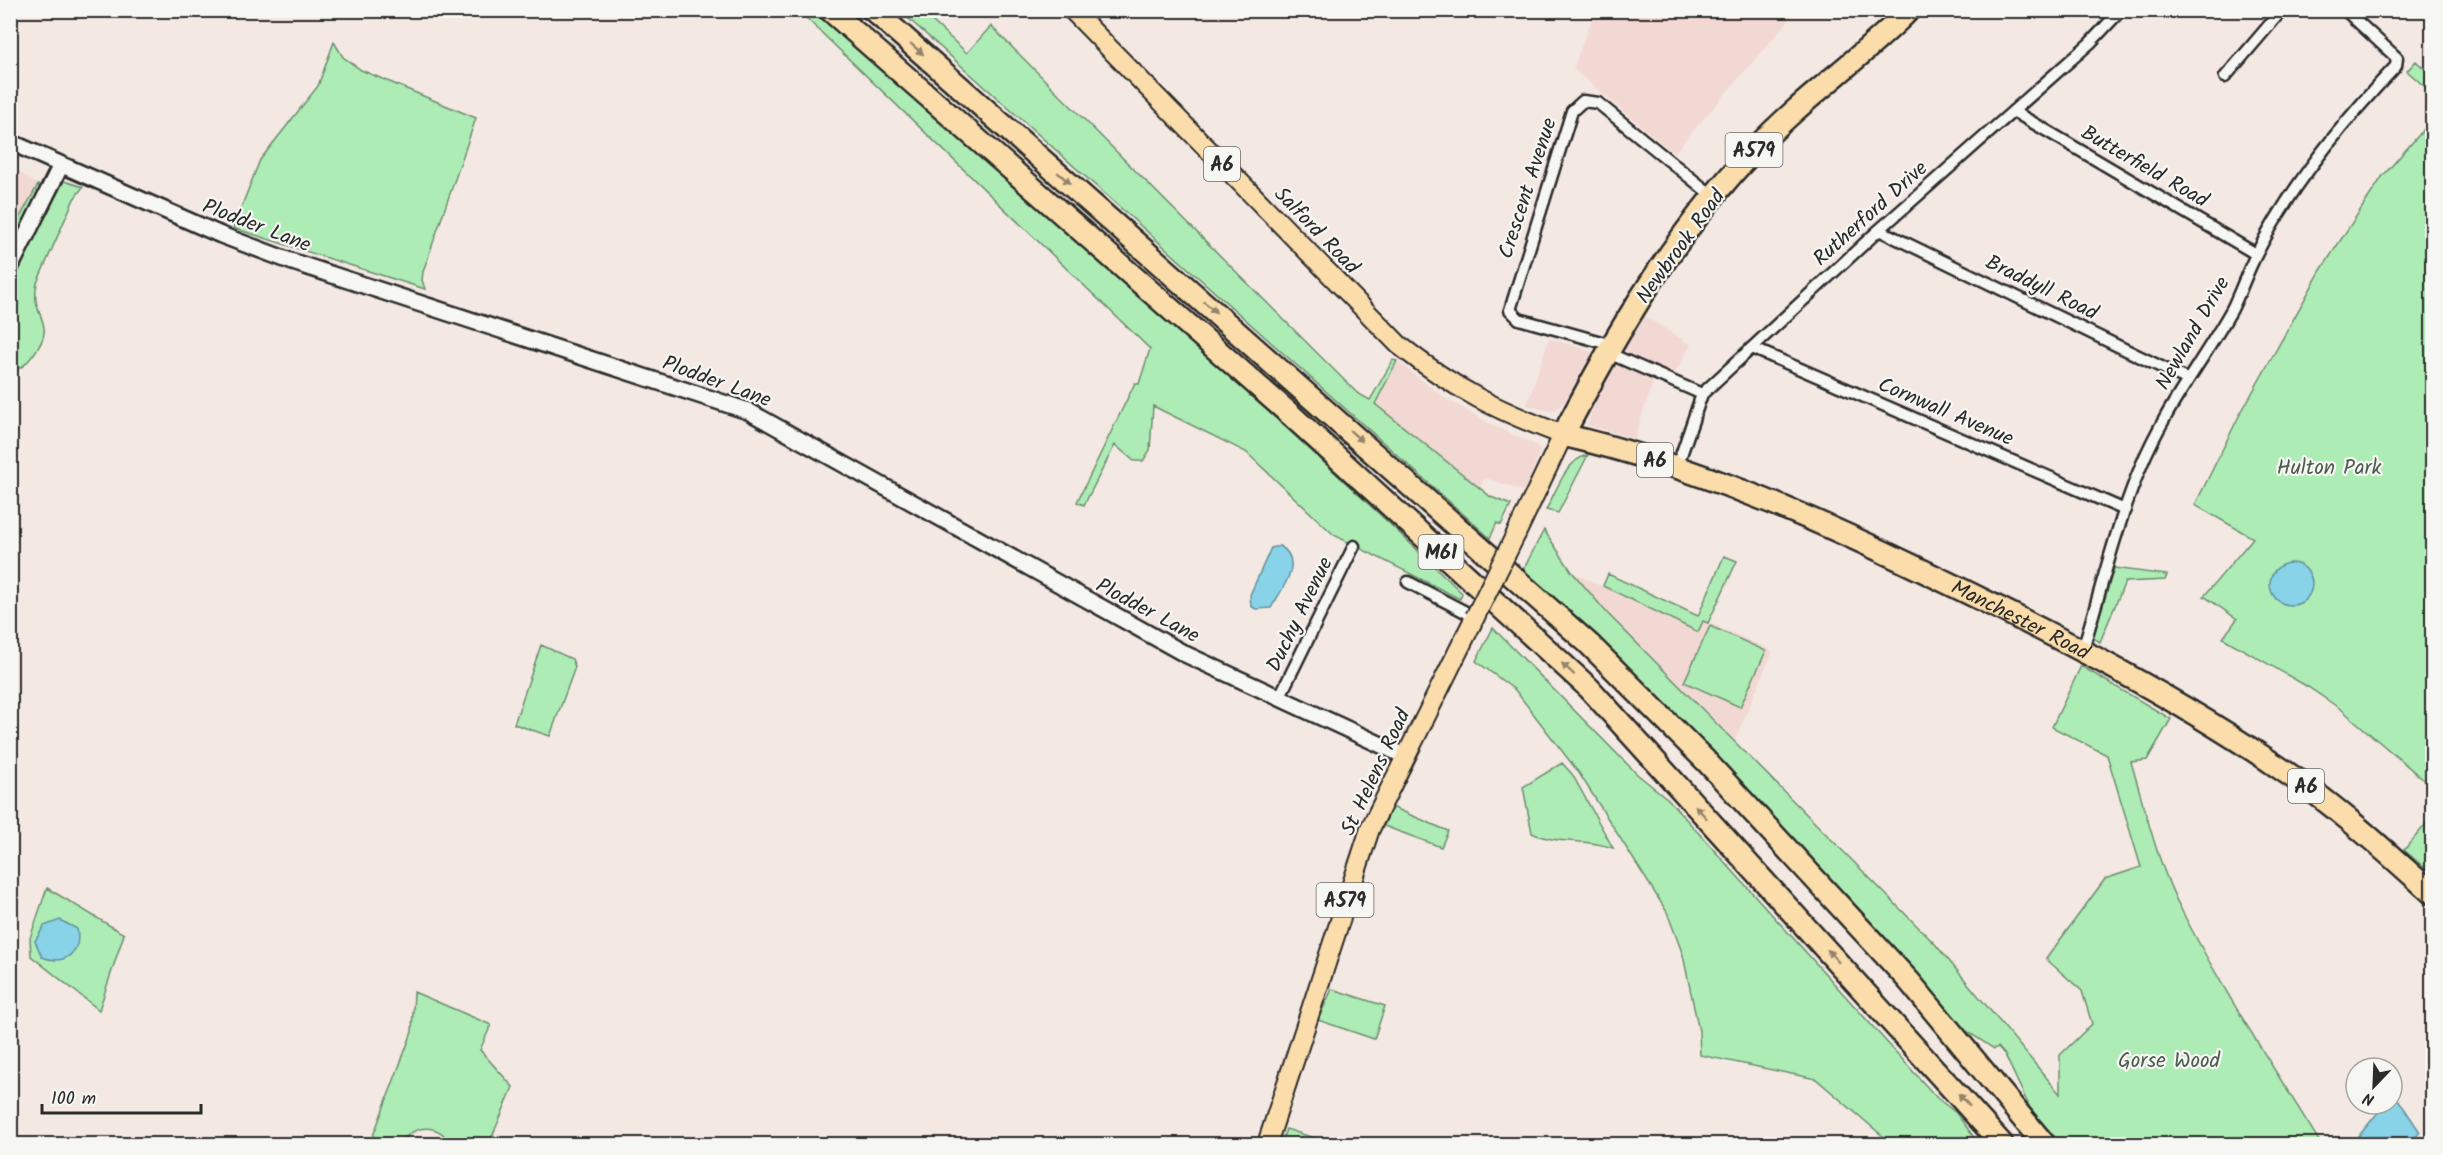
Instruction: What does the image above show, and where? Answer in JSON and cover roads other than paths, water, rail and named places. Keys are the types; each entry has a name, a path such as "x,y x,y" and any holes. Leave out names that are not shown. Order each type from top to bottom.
{"highway":[{"name":"M61","path":"830,10 1291,415 1589,688 2002,1144"},
{"name":"M61","path":"873,10 1588,644 1706,761 1909,981 2044,1144"},
{"name":"Newbrook Road","path":"1563,435 1610,349 1657,273 1714,197 1774,130 1878,42 1909,10"},
{"name":"Manchester Road","path":"1563,435 1617,448 1677,467 1769,501 1897,558 2082,652 2202,720 2287,772 2347,818 2433,893"}],"main road":[{"name":"Salford Road","path":"1072,10 1399,345 1438,375 1479,401 1563,435"},
{"name":"Plodder Lane","path":"10,142 221,234 281,257 748,411 1124,622 1195,659 1405,756"},
{"path":"10,268 61,165"},
{"name":"St Helens Road","path":"1267,1144 1360,858 1470,618 1516,534 1563,435"}],"street":[{"name":"Rutherford Drive","path":"1677,467 1702,394 1879,230 2090,43 2121,10"},
{"path":"2224,76 2282,10"},
{"name":"Newland Drive","path":"2082,652 2125,510 2148,451 2231,309 2256,254 2318,157 2356,108 2396,66 2397,58 2345,10"},
{"name":"Crescent Avenue","path":"1610,349 1519,319 1510,310 1572,111 1583,101 1598,103 1714,197"},
{"name":"Butterfield Road","path":"2013,111 2256,254"},
{"name":"Braddyll Road","path":"1879,230 2188,380"},
{"name":"Cornwall Avenue","path":"1752,348 2125,510"},
{"path":"1610,349 1702,394"},
{"name":"Duchy Avenue","path":"1279,698 1354,546"},
{"path":"1408,582 1470,618"}],"water":[{"path":"1280,546 1291,559 1289,576 1271,608 1256,609 1251,606 1250,595 1271,548"},
{"path":"2291,563 2299,564 2306,569 2311,576 2311,592 2306,599 2299,604 2291,605 2283,604 2276,599 2271,592 2270,584 2271,576 2276,569 2283,564"},
{"path":"60,920 77,929 77,945 70,955 64,958 57,960 42,957 35,941 44,926"},
{"path":"2404,1108 2420,1132 2410,1144 2352,1144 2375,1116 2404,1116"}],"park label":[{"name":"Hulton Park","path":"2329,467"},
{"name":"Gorse Wood","path":"2169,1060"}]}
